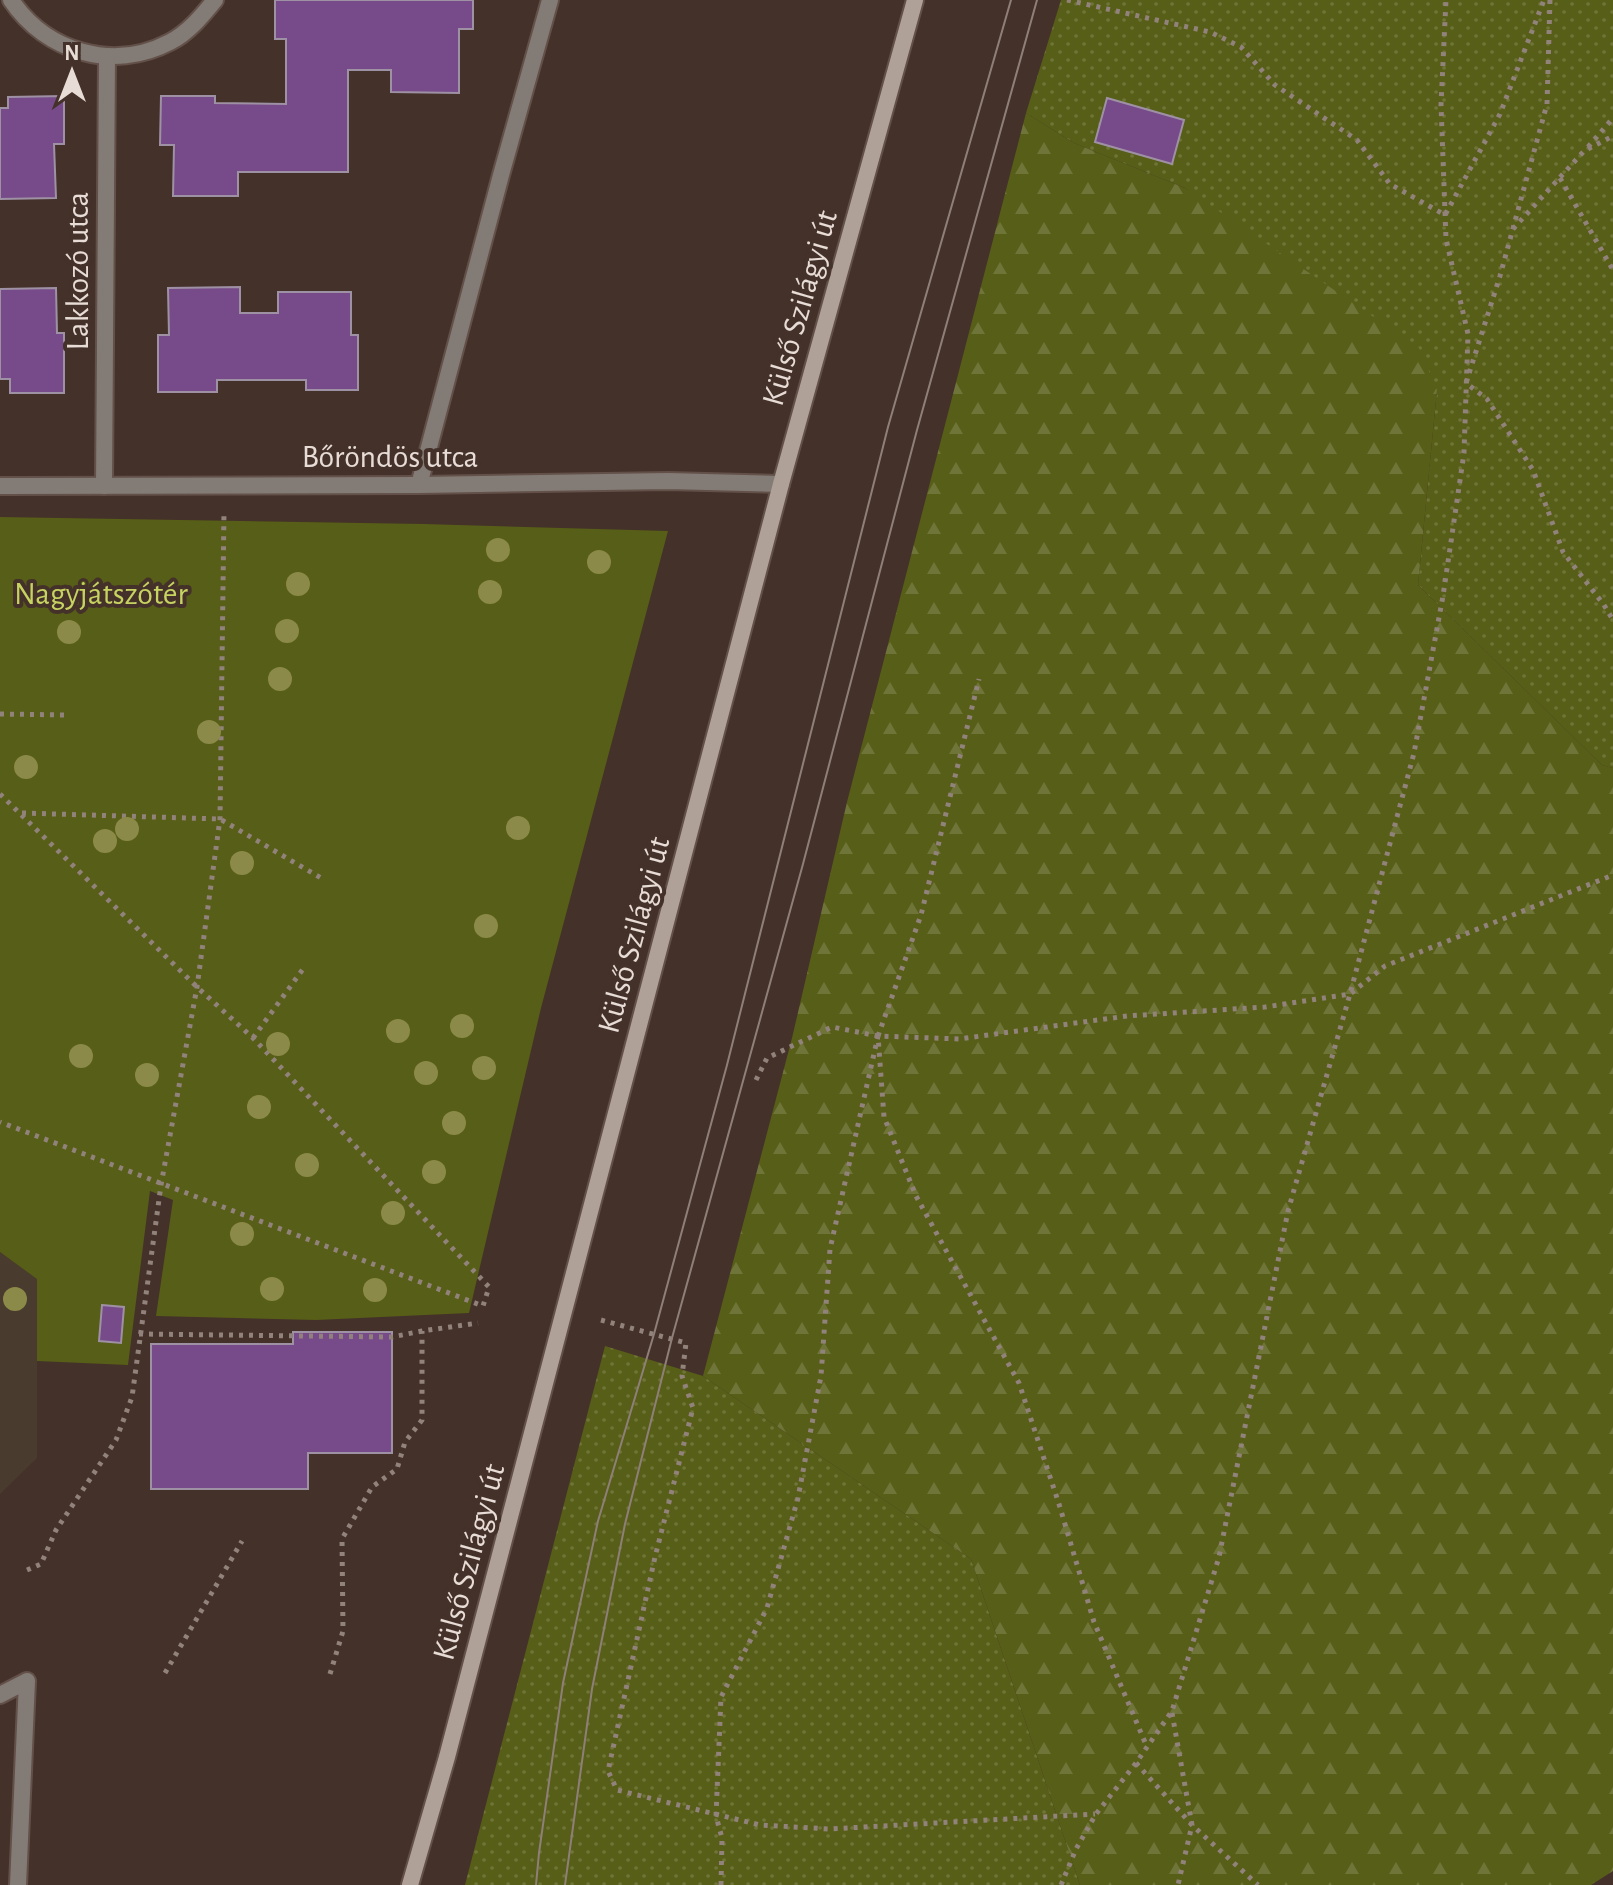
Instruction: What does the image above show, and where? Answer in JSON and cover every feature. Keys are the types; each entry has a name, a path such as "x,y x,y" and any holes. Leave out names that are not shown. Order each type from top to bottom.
{"street":[{"path":"11,0 22,16 45,36 74,50 107,56 137,55 170,42 195,24 215,0"},
{"path":"419,485 550,0"},
{"name":"Külső Szilágyi út","path":"410,1885 447,1757 781,484 915,0"},
{"name":"Lakkozó utca","path":"104,486 107,56"},
{"name":"Bőröndös utca","path":"0,486 668,481 781,484"},
{"path":"0,1695 27,1681 18,1885"}],"path":[{"path":"1067,0 1210,32 1241,47 1275,85 1357,140 1390,184 1445,215"},
{"path":"1061,1885 1076,1849 1096,1814 1172,1711 1219,1557 1288,1211 1414,753 1443,596 1464,453 1468,334 1446,239 1445,215 1441,105 1446,0"},
{"path":"1445,215 1500,114 1547,0"},
{"path":"1466,383 1547,104 1547,0"},
{"path":"1512,230 1613,118"},
{"path":"1584,151 1613,136"},
{"path":"1560,178 1613,270"},
{"path":"1466,383 1487,399 1533,470 1563,552 1613,620"},
{"path":"27,1570 41,1564 56,1530 116,1440 132,1397 161,1185 197,987 220,819 224,507"},
{"path":"721,1885 722,1838 716,1816 721,1697 767,1608 798,1498 821,1376 830,1249 878,1036 921,915 979,679"},
{"path":"0,714 67,715"},
{"path":"0,794 253,1038 489,1287 483,1306 0,1122"},
{"path":"21,813 220,819 321,878"},
{"path":"756,1080 767,1058 832,1027 878,1036 959,1039 1127,1016 1265,1007 1350,994 1385,966 1613,875"},
{"path":"253,1038 303,969"},
{"path":"878,1036 884,1117 916,1196 1019,1383 1094,1622 1147,1747"},
{"path":"601,1320 686,1343 682,1376 693,1408 655,1557 608,1771 617,1790 760,1825 829,1829 1096,1814"},
{"path":"139,1334 392,1337 478,1323"},
{"path":"330,1674 343,1631 342,1539 372,1487 397,1469 405,1442 422,1420 422,1331"},
{"path":"165,1673 242,1541"},
{"path":"1172,1711 1192,1825 1178,1885"},
{"path":"1136,1763 1192,1825 1258,1885"}],"shaded area":[{"path":"0,1252 37,1278 37,1458 0,1494"}],"green space":[{"path":"1061,0 1613,0 1613,768 1602,765 1418,585 1437,390 1185,188 1074,143 1026,113"},
{"path":"1026,113 1074,143 1185,188 1419,348 1437,390 1418,585 1602,765 1613,768 1613,1871 1591,1885 1080,1885 971,1559 703,1376 792,1038 847,802"},
{"name":"Nagyjátszótér","path":"0,517 668,531 541,1008 469,1313 316,1320 156,1316 173,1200 150,1191 128,1365 37,1361 37,1279 0,1252"},
{"path":"605,1346 703,1376 971,1559 1080,1885 465,1885"}],"building":[{"path":"275,0 473,0 473,29 459,29 459,93 391,92 391,70 348,70 348,172 238,172 238,196 173,196 174,145 160,145 161,96 215,96 215,103 286,104 286,39 275,39"},
{"path":"64,96 64,144 54,144 56,198 0,199 0,108 8,108 8,97"},
{"path":"1107,98 1184,120 1172,164 1095,142"},
{"path":"240,287 240,313 278,313 278,292 351,292 351,335 358,335 358,390 306,390 306,380 217,380 217,392 158,392 158,335 169,335 168,288"},
{"path":"56,288 57,333 64,333 64,393 10,393 10,379 0,379 0,289"},
{"path":"102,1305 124,1307 121,1343 99,1341"},
{"path":"293,1332 392,1332 392,1453 308,1453 308,1489 151,1489 151,1344 293,1344"}],"tram line":[{"path":"536,1885 563,1683 598,1521 654,1334 727,1065 888,427 1011,0"},
{"path":"565,1885 592,1689 625,1524 672,1338 803,864 917,430 1037,0"}]}
